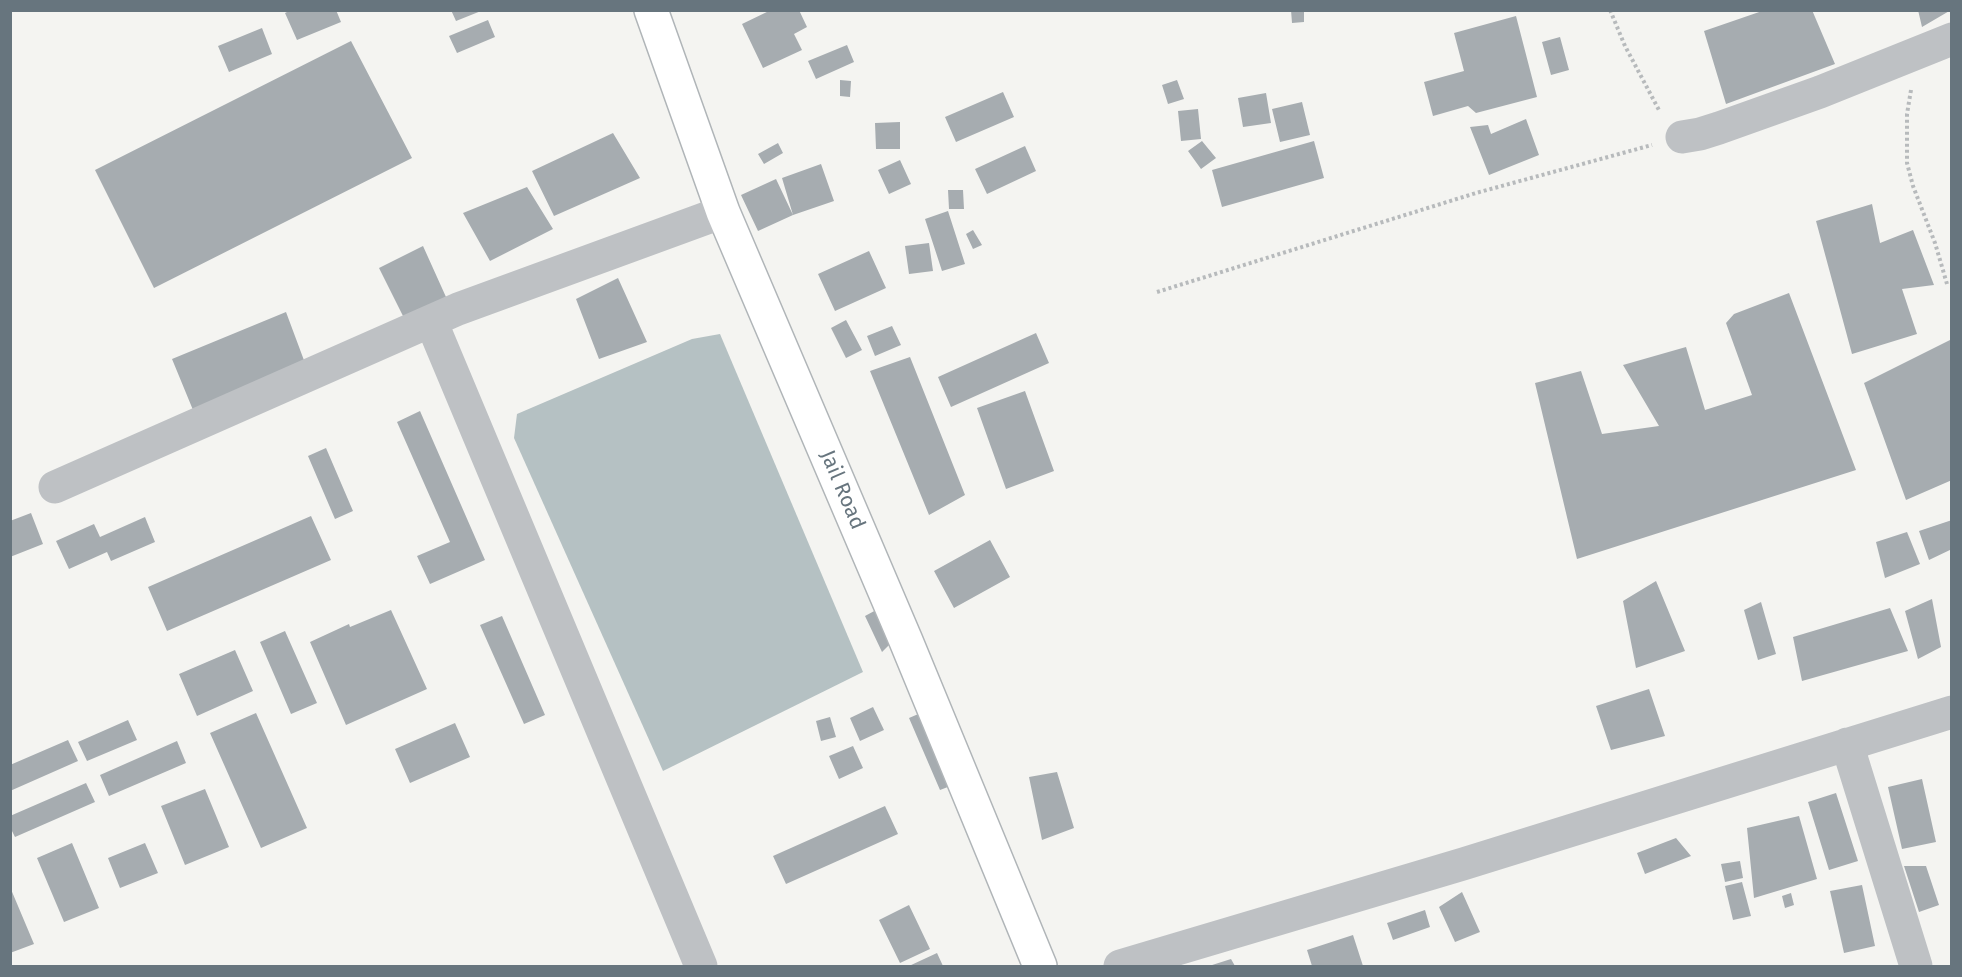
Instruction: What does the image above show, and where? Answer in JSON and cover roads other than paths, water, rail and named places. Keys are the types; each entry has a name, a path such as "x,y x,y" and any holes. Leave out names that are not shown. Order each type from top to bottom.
{"street":[{"name":"Jail Road","path":"651,10 723,212 902,630 1040,966"},
{"path":"1682,137 1719,128 1820,92 1952,39"},
{"path":"55,487 458,309 723,212"},
{"path":"431,321 701,966"},
{"path":"1120,966 1475,860 1952,712"},
{"path":"1847,744 1916,966"}]}
